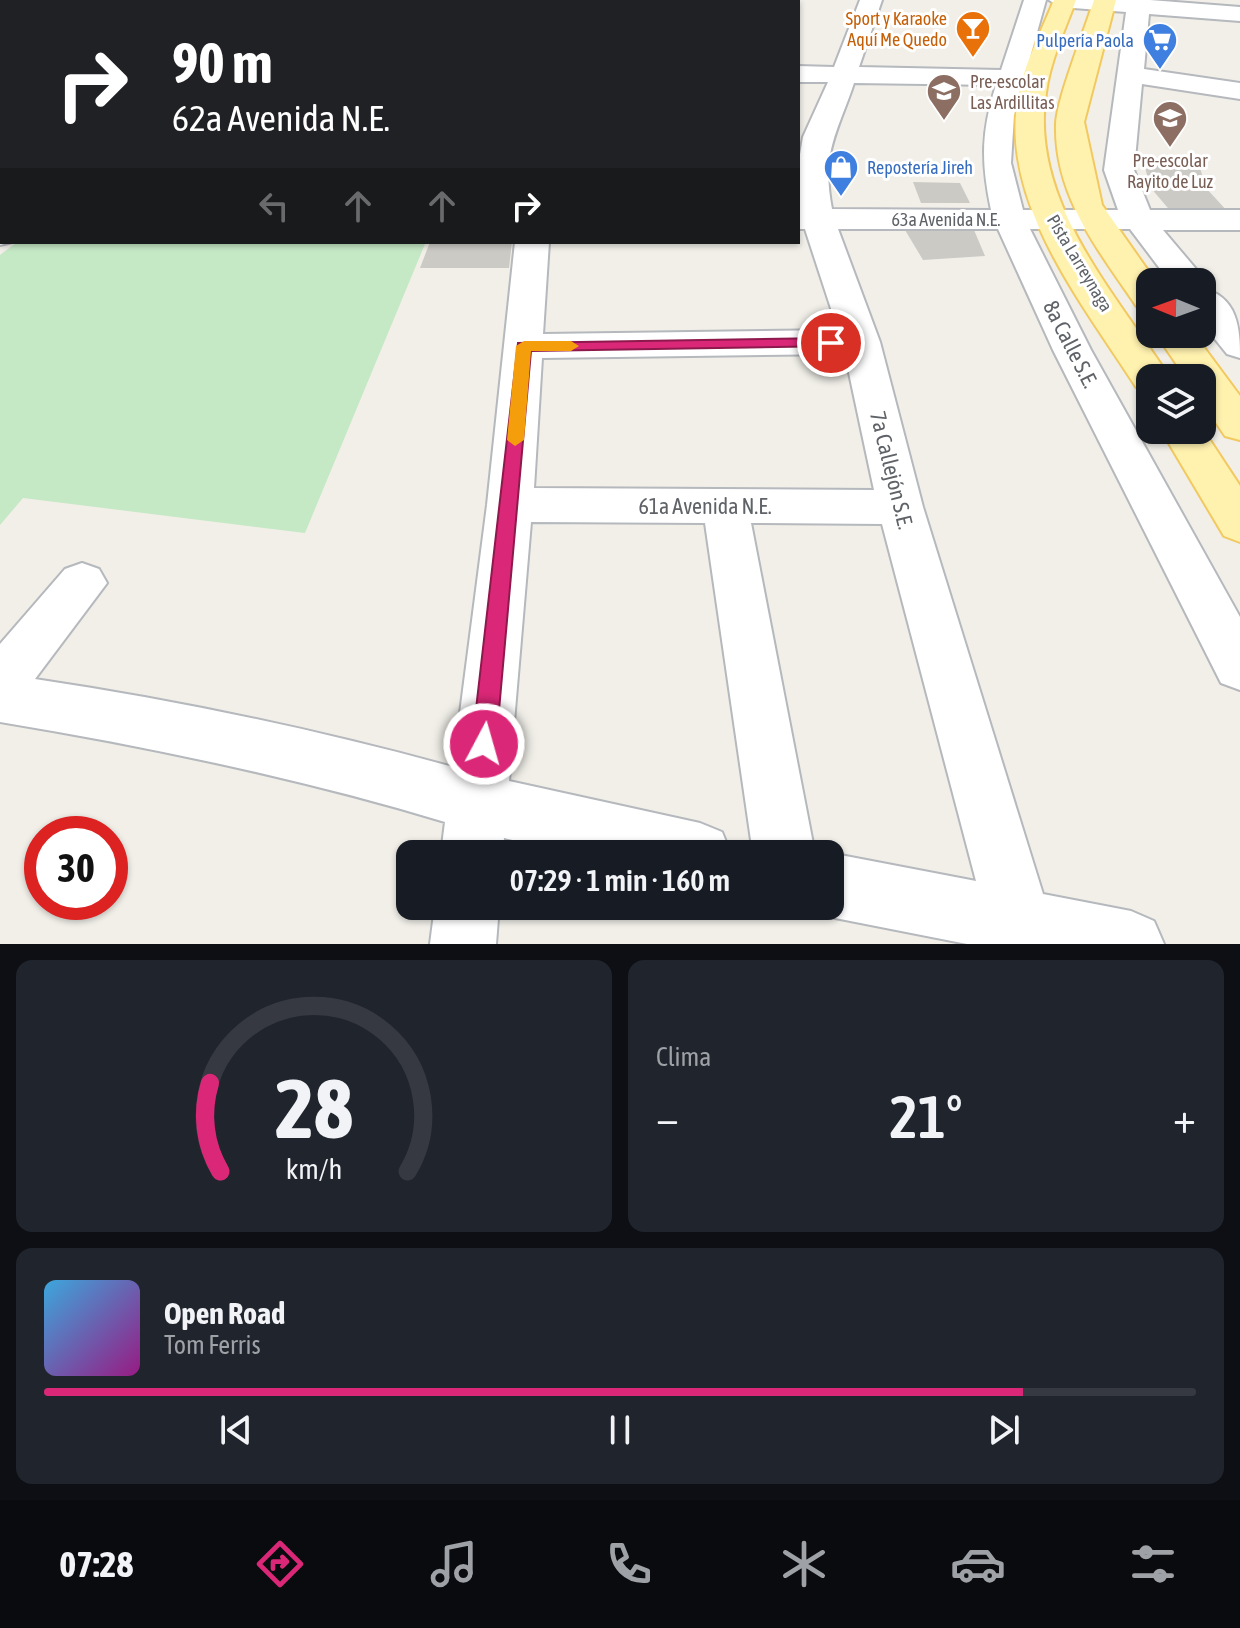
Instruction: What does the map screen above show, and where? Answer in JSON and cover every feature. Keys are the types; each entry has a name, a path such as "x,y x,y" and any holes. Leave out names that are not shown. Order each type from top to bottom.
{"main road":[{"name":"Pista Larreynaga","path":"1063,0 1031,103 1036,181 1052,220 1141,364"},
{"name":"Pista Larreynaga","path":"1104,3 1070,122 1082,192 1094,220 1136,279"},
{"path":"1185,348 1240,426"},
{"path":"1191,444 1240,524"}],"street":[{"name":"7a Callejón S.E.","path":"871,0 842,76 808,137 811,180 808,219 861,342 900,507 1022,934"},
{"name":"8a Calle S.E.","path":"1035,0 1000,115 996,163 1009,219 1072,350 1240,667"},
{"path":"1063,0 1240,14"},
{"path":"1139,4 1119,170 1124,195 1138,219 1178,268"},
{"path":"800,74 1012,78"},
{"path":"1131,75 1240,91"},
{"name":"63a Avenida N.E.","path":"808,219 1240,220"},
{"path":"475,829 510,505 532,244"},
{"path":"1216,316 1240,346"},
{"path":"524,346 861,342"},
{"name":"61a Avenida N.E.","path":"510,505 900,507"},
{"path":"725,506 782,840"},
{"path":"0,683 82,583"},
{"path":"0,698 121,717 340,763 475,829 574,840"},
{"path":"844,889 1022,934 1131,944"},
{"path":"463,944 466,920"}],"green space":[{"path":"14,244 425,244 305,533 23,498 0,525 0,255"}],"building":[{"path":"1144,163 1200,168 1206,188 1229,213 1173,214 1150,187"},
{"path":"913,182 960,183 970,203 921,203"},
{"path":"905,230 974,230 985,256 923,260"},
{"path":"429,244 512,244 509,268 420,268"}],"slow traffic":[{"path":"515,440 524,346 571,346"}],"place":[{"name":"Sport y Karaoke Aquí Me Quedo","path":"973,59"},
{"name":"Pulpería Paola","path":"1160,71"},
{"name":"Pre-escolar Las Ardillitas","path":"944,122"},
{"name":"Pre-escolar Rayito de Luz","path":"1170,149"},
{"name":"Repostería Jireh","path":"841,198"}],"route":[{"path":"484,744 524,346 831,343"}]}
